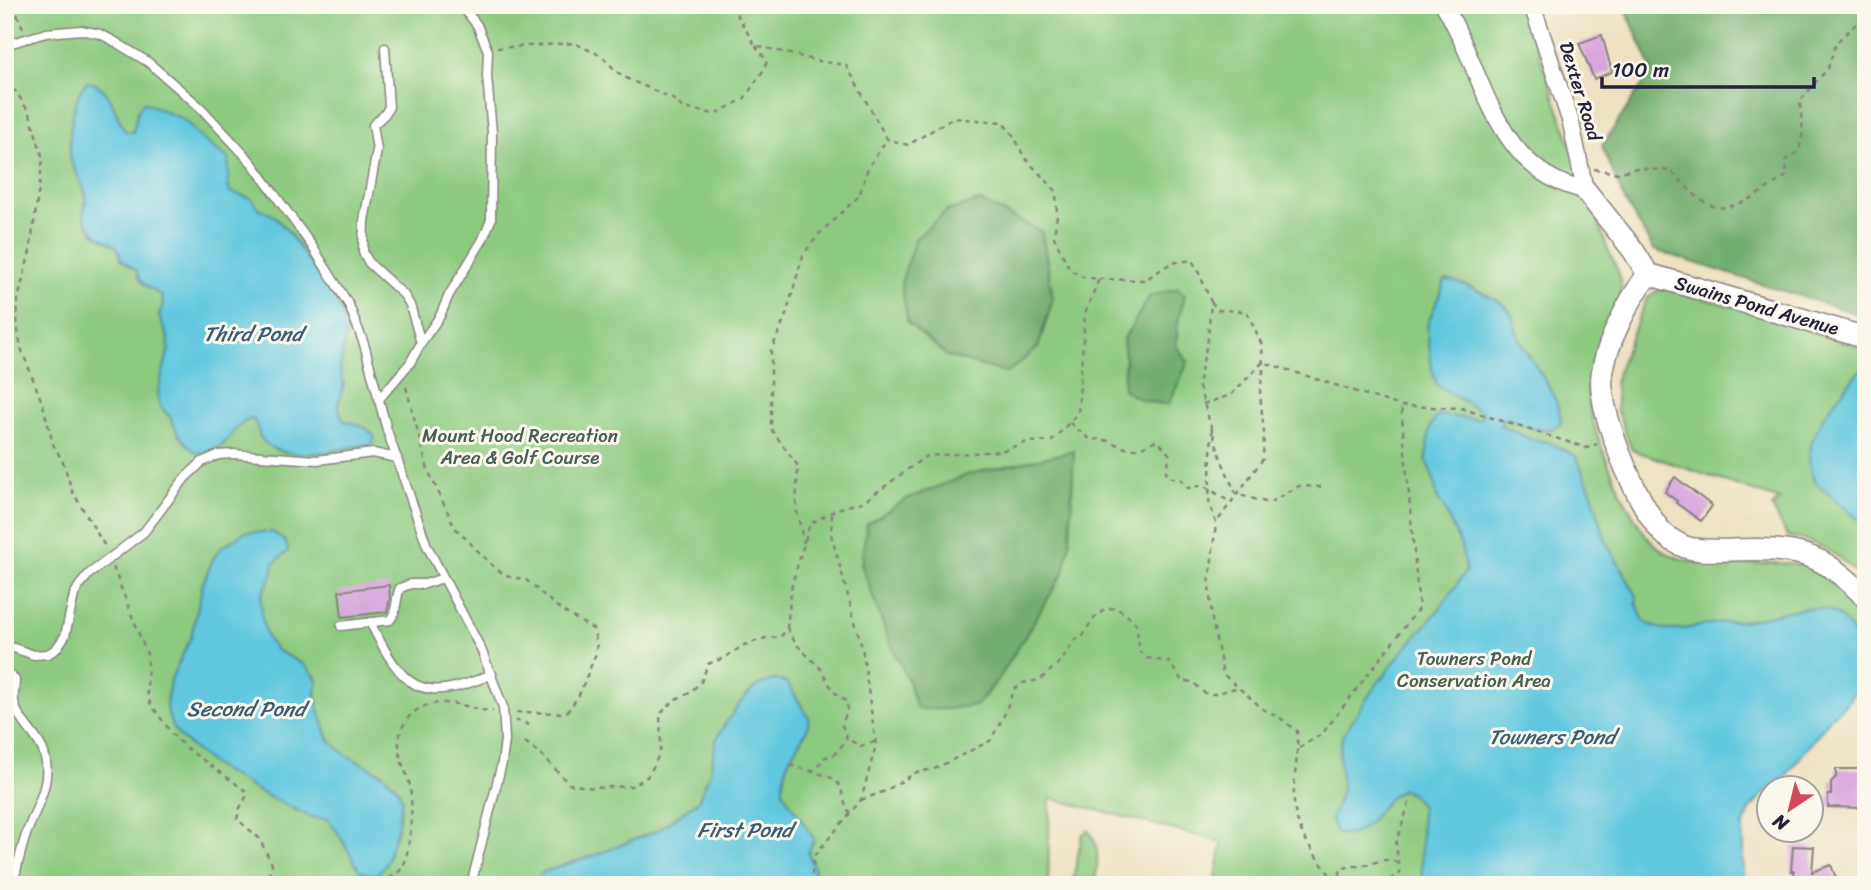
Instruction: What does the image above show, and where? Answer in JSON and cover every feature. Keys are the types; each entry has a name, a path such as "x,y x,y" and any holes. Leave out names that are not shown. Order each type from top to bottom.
{"street":[{"path":"1444,5 1475,65 1498,123 1515,148 1540,173 1571,187 1583,183"},
{"name":"Dexter Road","path":"1532,5 1571,123 1583,183"},
{"name":"Swains Pond Avenue","path":"1583,183 1648,274 1866,338"},
{"name":"Swains Pond Avenue","path":"1648,274 1633,296 1615,334 1601,381 1612,437 1649,516 1669,539 1693,549 1793,551 1811,556 1832,567 1866,598"}],"lane":[{"path":"380,398 410,363 440,316 491,220 492,133 487,49 477,25 461,5"},
{"path":"5,45 27,37 66,30 100,34 148,62 201,108 252,163 312,246 343,295 364,344 397,458 427,546 492,674 503,707 505,740 496,794 471,885"},
{"path":"385,48 389,107 373,125 377,150 364,221 363,252 369,262 404,295 415,318 421,343"},
{"path":"5,645 34,655 48,654 57,649 65,636 74,594 89,574 144,532 195,467 218,455 317,460 373,453 397,458"},
{"path":"341,626 392,619 397,594 405,585 425,584 443,578"},
{"path":"370,622 400,673 416,685 444,691 492,674"},
{"path":"5,668 15,680 13,700 17,709 39,741 45,755 46,771 41,800 26,834 13,885"}],"path":[{"path":"13,5 27,37"},
{"path":"487,49 574,43 602,56 617,72 673,99 683,108 715,114 744,99 767,61 731,5"},
{"path":"1583,183 1595,169 1618,173 1637,168 1671,171 1705,204 1725,208 1747,201 1787,176 1786,160 1799,151 1803,132 1800,101 1828,68 1836,43 1859,21 1864,5"},
{"path":"755,45 817,61 846,65 887,139 908,145 953,118 1002,122 1014,136 1024,157 1056,191 1054,237 1070,270 1083,277 1145,280 1171,263 1192,260 1211,302 1218,310 1245,311 1248,314 1262,345 1260,393 1264,433 1263,459 1216,523"},
{"path":"5,82 17,93 30,114 43,159 30,251 18,299 17,325 21,348 43,405 53,444 64,464 72,491 104,540 148,657 147,692 150,703 185,747 246,790 247,795 237,819 259,838 272,864 266,885"},
{"path":"804,542 796,508 798,466 771,429 771,351 786,315 803,255 818,234 859,196 868,168 887,139"},
{"path":"524,742 541,754 569,784 593,788 632,786 647,777 661,748 660,714 701,682 708,664 724,658 744,645 769,637 780,638 787,628 792,584 810,524 865,501 926,456 1001,451 1027,442 1052,440 1069,423 1078,413 1085,313 1099,279"},
{"path":"1211,302 1208,339 1198,384 1221,459 1236,494"},
{"path":"1203,404 1231,395 1263,362"},
{"path":"1263,362 1401,406 1461,408 1587,448"},
{"path":"1298,749 1322,734 1419,608 1401,406"},
{"path":"1069,423 1091,440 1100,438 1124,448 1140,450 1154,442 1160,443 1170,456 1166,471 1168,477 1182,481 1188,488 1203,485 1230,502"},
{"path":"1212,429 1209,501 1216,523 1209,584 1212,619 1223,674 1263,709 1297,731 1294,802 1296,818 1302,835 1337,885"},
{"path":"1236,494 1269,503 1299,486 1324,487"},
{"path":"810,885 815,855 861,800 875,742 862,647 831,534 832,513"},
{"path":"861,800 885,792 917,772 934,769 990,741 1003,718 1014,689 1023,683 1040,680 1062,660 1075,640 1083,636 1087,626 1105,609 1116,608 1126,614 1136,624 1140,652 1147,658 1169,662 1182,681 1194,682 1202,693 1208,695 1238,688"},
{"path":"787,628 796,644 821,669 833,691 847,702 842,725 847,738 861,746 875,742"},
{"path":"511,722 521,721 533,727"},
{"path":"810,772 823,758 835,754 847,738"},
{"path":"790,765 827,775 836,781 850,813"},
{"path":"1401,885 1396,844 1410,800"},
{"path":"1337,885 1340,868 1365,865 1378,860 1393,860 1398,863"},
{"path":"1371,885 1391,879 1399,873"}],"green space":[{"name":"Mount Hood Recreation Area & Golf Course","path":"5,5 1522,5 1620,279 1619,297 1591,368 1588,400 1600,443 1633,515 1654,544 1679,558 1707,564 1793,564 1817,571 1840,591 1866,621 1866,648 1860,676 1770,774 1756,774 1756,790 1744,803 1736,885 1215,885 1222,842 1050,798 1048,885 5,885"},
{"path":"1624,5 1866,5 1866,317 1654,250 1624,199 1602,146 1652,70"},
{"path":"980,201 1042,232 1053,298 1038,348 1007,373 947,356 908,323 901,283 915,239 947,211"},
{"path":"1178,288 1185,295 1178,322 1176,346 1188,362 1169,404 1144,401 1123,389 1123,340 1150,296"},
{"path":"1660,289 1742,309 1866,350 1866,583 1831,552 1811,542 1787,536 1772,507 1780,500 1632,450 1617,411 1615,385 1618,370 1647,298"},
{"path":"1074,451 1070,543 1064,572 1000,677 977,705 917,709 861,564 867,524 907,499 969,474"},
{"path":"1088,830 1097,849 1094,885 1072,885 1082,835"}],"water":[{"name":"Third Pond","path":"87,82 102,88 107,94 126,132 133,132 138,110 144,102 184,120 202,139 228,158 230,192 251,198 258,208 273,215 287,230 337,302 347,328 340,371 344,385 338,405 343,420 365,428 372,434 375,439 370,446 308,454 286,453 276,450 261,438 253,419 238,426 223,444 207,452 195,452 179,436 159,401 158,392 169,348 159,316 163,304 162,296 143,283 137,271 121,259 118,249 95,233 85,218 86,195 71,160 70,141 74,108"},
{"name":"Towners Pond","path":"1445,281 1459,283 1478,291 1509,310 1520,341 1556,402 1561,423 1543,430 1528,427 1509,418 1502,420 1500,425 1530,439 1548,442 1576,456 1592,493 1606,542 1637,596 1636,603 1644,621 1662,629 1680,630 1749,620 1804,608 1825,609 1846,623 1866,656 1865,679 1787,774 1756,774 1756,802 1743,827 1743,885 1422,885 1421,806 1411,793 1403,789 1386,802 1364,827 1347,835 1336,833 1331,820 1342,790 1339,755 1343,735 1372,691 1438,611 1466,571 1461,546 1437,498 1426,459 1430,427 1438,415 1475,419 1481,418 1483,413 1437,385 1432,370 1427,326"},
{"path":"1866,364 1866,526 1815,482 1810,467 1810,451 1823,418"},
{"name":"Second Pond","path":"245,532 273,532 286,542 288,551 274,563 272,575 261,596 262,618 267,638 276,650 303,664 314,675 317,680 319,711 329,740 346,755 383,774 396,786 402,798 397,829 385,866 377,874 370,875 360,871 327,819 311,817 263,794 213,765 181,738 169,718 166,703 170,681 191,637 203,583 221,548"},
{"name":"First Pond","path":"773,680 788,684 809,718 807,730 788,761 783,792 814,839 808,853 814,868 812,885 531,885 543,872 656,831 698,801 710,772 716,740 725,724 743,699 758,685"}],"building":[{"path":"1602,35 1612,72 1594,79 1579,43"},
{"path":"1675,477 1712,506 1701,521 1665,492"},
{"path":"389,585 387,612 342,617 339,591"},
{"path":"1836,769 1861,769 1862,808 1828,807 1828,795 1831,795 1831,782 1836,777"},
{"path":"1793,846 1814,847 1812,872 1831,865 1837,881 1826,885 1780,883 1794,878 1794,871 1791,871"}],"park label":[{"name":"Towners Pond Conservation Area","path":"1474,669"}]}
